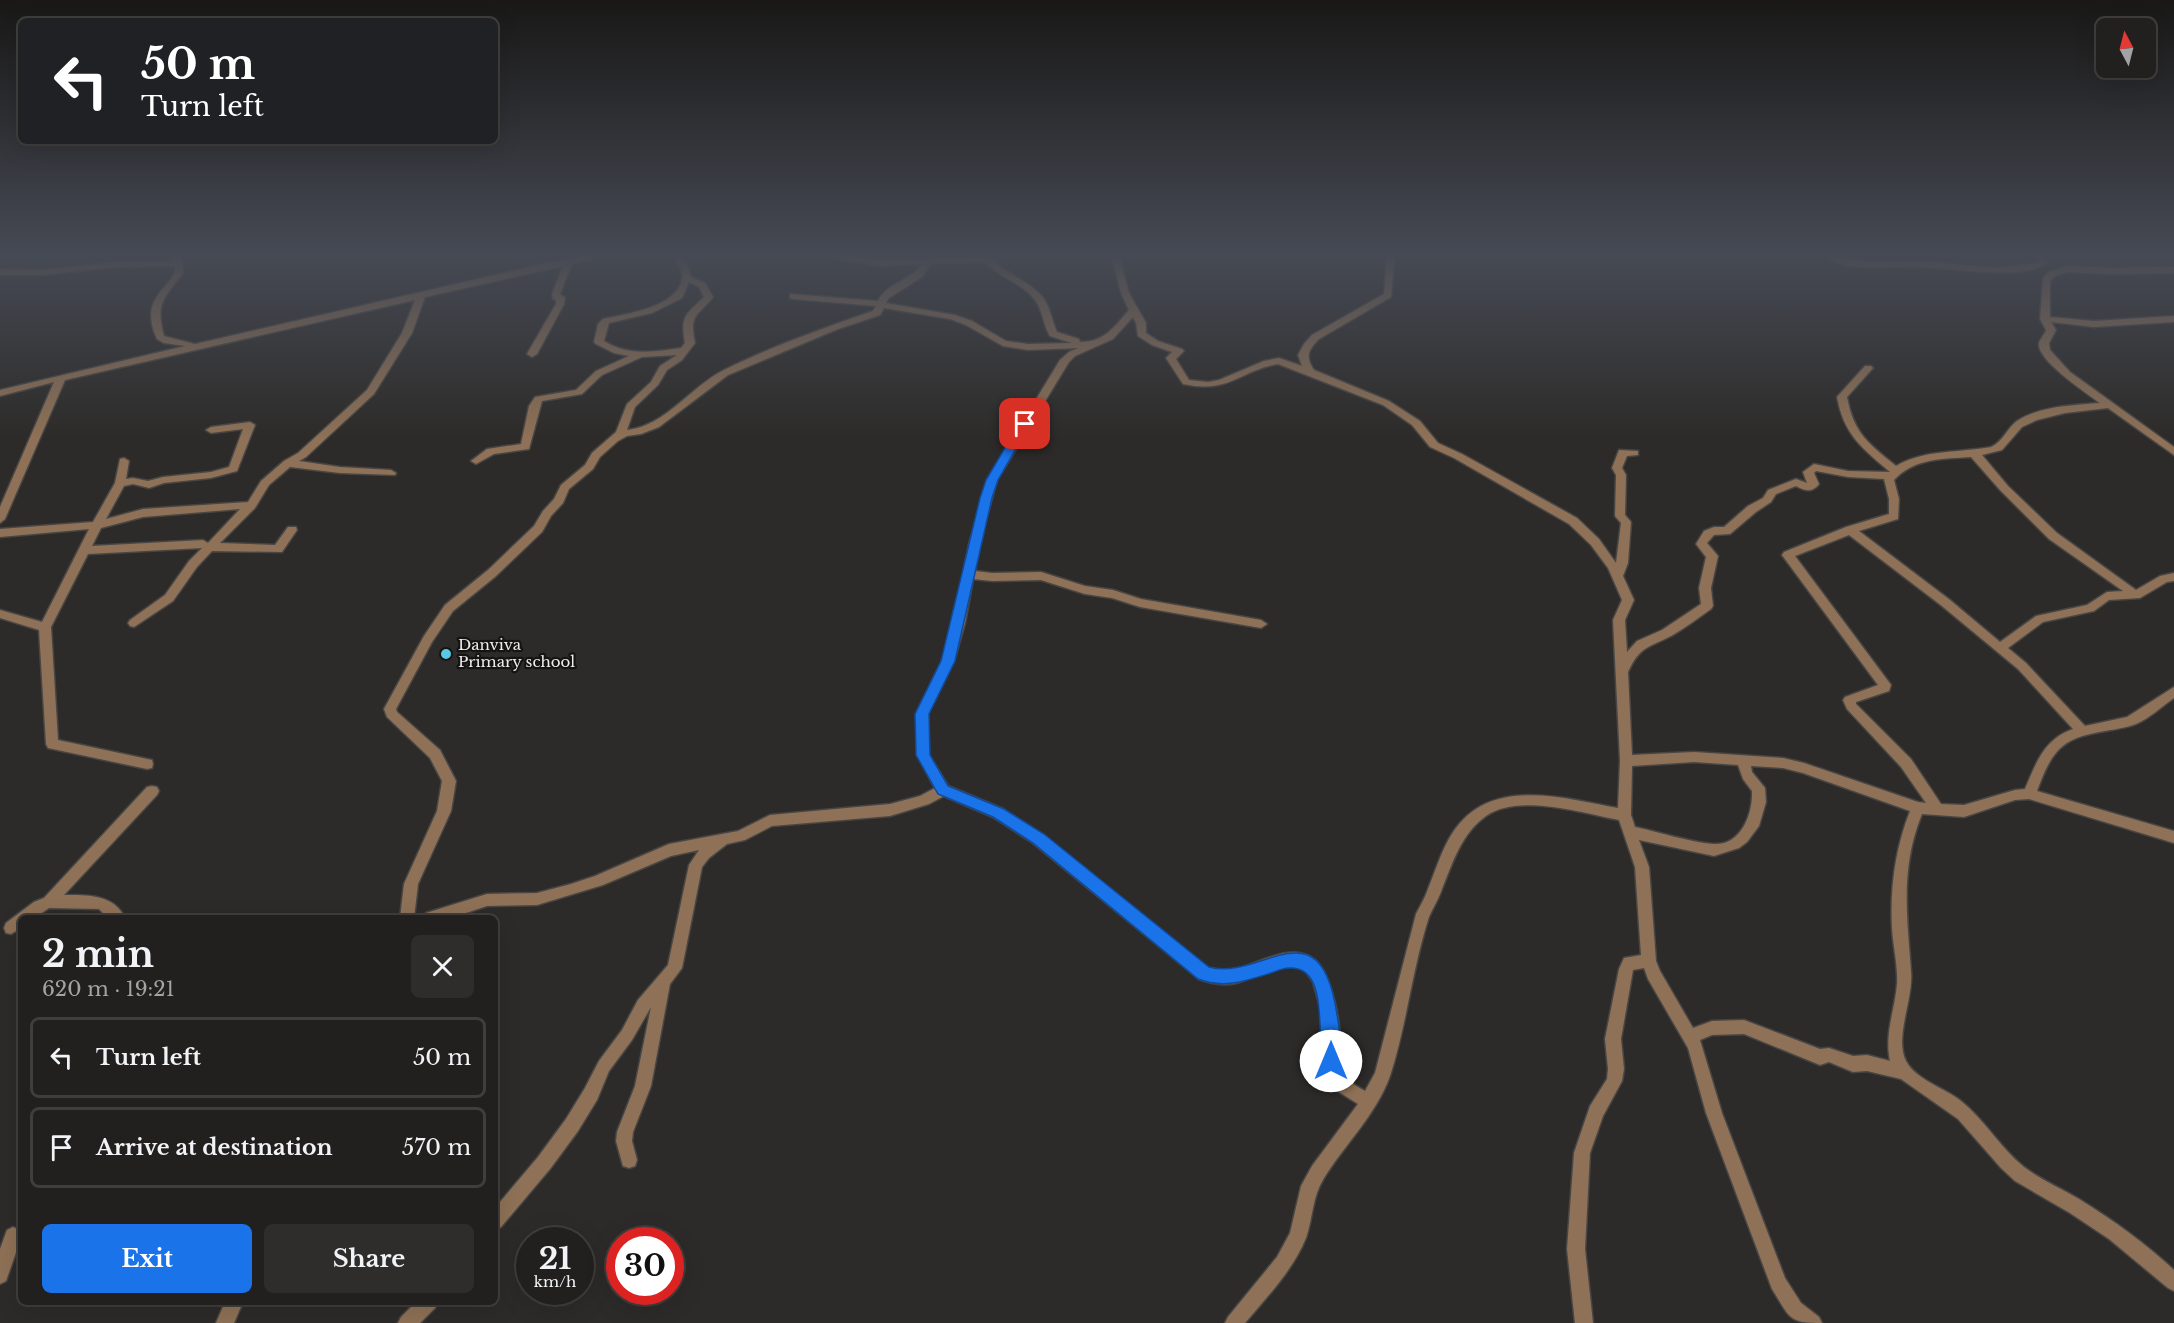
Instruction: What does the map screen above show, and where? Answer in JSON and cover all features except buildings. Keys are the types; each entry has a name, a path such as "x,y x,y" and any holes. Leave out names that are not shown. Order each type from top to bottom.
{"street":[{"path":"155,316 160,337 172,342 208,343"},
{"path":"0,393 327,316"},
{"path":"134,623 169,598 206,545 250,506 265,483 288,463 302,455 371,392 407,333 414,316"},
{"path":"532,354 553,316"},
{"path":"625,316 603,324 600,343 609,348 641,354 664,354 686,350"},
{"path":"614,441 621,433 630,405 655,383 666,365 679,358 686,350 690,343 687,328 688,319 691,316"},
{"path":"407,915 411,884 444,811 449,781 440,760 391,714 391,707 433,631 449,608 492,573 538,529 545,515 559,501 565,488 589,467 597,453 625,433 637,432 655,425 725,373 835,327 872,316"},
{"path":"945,316 957,318 1003,343 1028,347 1092,345"},
{"path":"1047,316 1053,334 1092,345"},
{"path":"1129,316 1110,337 1072,354 1059,368 992,480 967,574 959,623 948,661 924,706 920,722 923,755 943,790 998,813 1038,838 1204,974 1236,976 1290,959 1309,964 1316,973 1325,997 1334,1071 1339,1081 1368,1101"},
{"path":"1137,316 1144,338 1179,351 1171,358 1186,382 1203,385 1221,383 1274,361 1311,372 1390,405 1419,425 1434,445 1458,456 1573,522 1595,542 1617,577 1628,600 1619,620 1626,761 1624,815 1642,867 1649,961 1653,974 1697,1052 1714,1113 1778,1283 1795,1309 1813,1323"},
{"path":"1311,372 1303,358 1307,345 1349,316"},
{"path":"2045,316 2051,330 2044,344 2045,351 2067,374 2174,452"},
{"path":"2045,319 2094,324 2174,319"},
{"path":"476,461 491,451 525,447 534,406 538,399 581,392 600,373 641,354"},
{"path":"1868,368 1842,397 1845,418 1864,445 1894,474"},
{"path":"0,519 61,377"},
{"path":"1938,810 1906,763 1851,706 1849,700 1852,698 1885,688 1885,685 1788,555 1850,530 1894,516 1894,499 1889,481 1894,474 1914,461 1927,457 2000,447 2019,424 2026,421 2058,411 2110,405"},
{"path":"120,483 133,482 149,485 163,480 176,481 233,469 250,425 211,430"},
{"path":"1617,577 1622,563 1626,522 1620,516 1621,475 1617,468 1623,452 1634,453"},
{"path":"1973,452 2004,488 2053,536 2136,595"},
{"path":"124,461 120,483 45,627 52,744 147,764"},
{"path":"288,463 340,470 391,473"},
{"path":"1622,672 1628,658 1641,644 1666,633 1707,606 1706,581 1712,556 1701,544 1715,529 1726,531 1752,509 1767,500 1778,488 1796,482 1808,488 1814,484 1808,472 1814,467 1848,474 1894,474"},
{"path":"0,533 97,525 143,513 250,506"},
{"path":"86,550 206,545 278,549 292,530"},
{"path":"1850,530 2000,648 2038,682 2081,730"},
{"path":"967,574 992,577 1041,576 1085,590 1113,594 1140,603 1261,624"},
{"path":"2000,648 2040,619 2090,608 2107,596 2136,595 2164,579 2174,577"},
{"path":"0,614 45,627"},
{"path":"2030,794 2041,763 2056,742 2081,730 2136,718 2158,700 2174,692"},
{"path":"1626,761 1670,757 1744,759 1804,768 1918,808 1938,810 1964,811 2015,795 2030,794 2174,837"},
{"path":"1631,832 1714,850 1726,849 1737,843 1750,833 1758,805 1758,786 1746,772 1744,759"},
{"path":"440,915 487,900 537,899 598,881 669,850 740,836 770,821 890,810 924,800 943,790"},
{"path":"49,902 153,791"},
{"path":"1234,1323 1284,1263 1298,1236 1307,1192 1318,1172 1368,1101 1382,1075 1390,1051 1423,914 1431,901 1450,850 1473,819 1482,811 1499,803 1519,799 1624,815"},
{"path":"1904,1072 1897,1060 1895,1045 1896,1025 1905,993 1898,937 1901,857 1907,831 1918,808"},
{"path":"498,1217 544,1163 572,1125 591,1094 606,1062 627,1035 643,1005 677,963 696,865 704,854 727,839"},
{"path":"27,915 49,902 98,901 115,915"},
{"path":"1584,1323 1576,1249 1582,1153 1596,1112 1614,1081 1616,1069 1613,1039 1626,969 1629,963 1649,961"},
{"path":"628,1160 624,1141 625,1132 643,1086 663,983"},
{"path":"1690,1036 1712,1028 1744,1027 1821,1057 1829,1055 1836,1059 1843,1058 1853,1064 1867,1063 1904,1072 1954,1104 2013,1168 2130,1244 2174,1282"},
{"path":"0,1275 13,1236"},
{"path":"225,1323 233,1305"},
{"path":"408,1323 426,1305"}],"place":[{"name":"Danviva Primary school","path":"446,654"}],"route":[{"path":"1025,424 1004,457 986,498 967,574 959,623 948,661 924,706 920,722 923,755 943,790 998,813 1038,838 1204,974 1236,976 1290,959 1302,960 1309,964 1316,973 1325,997 1332,1040 1331,1061"}]}
